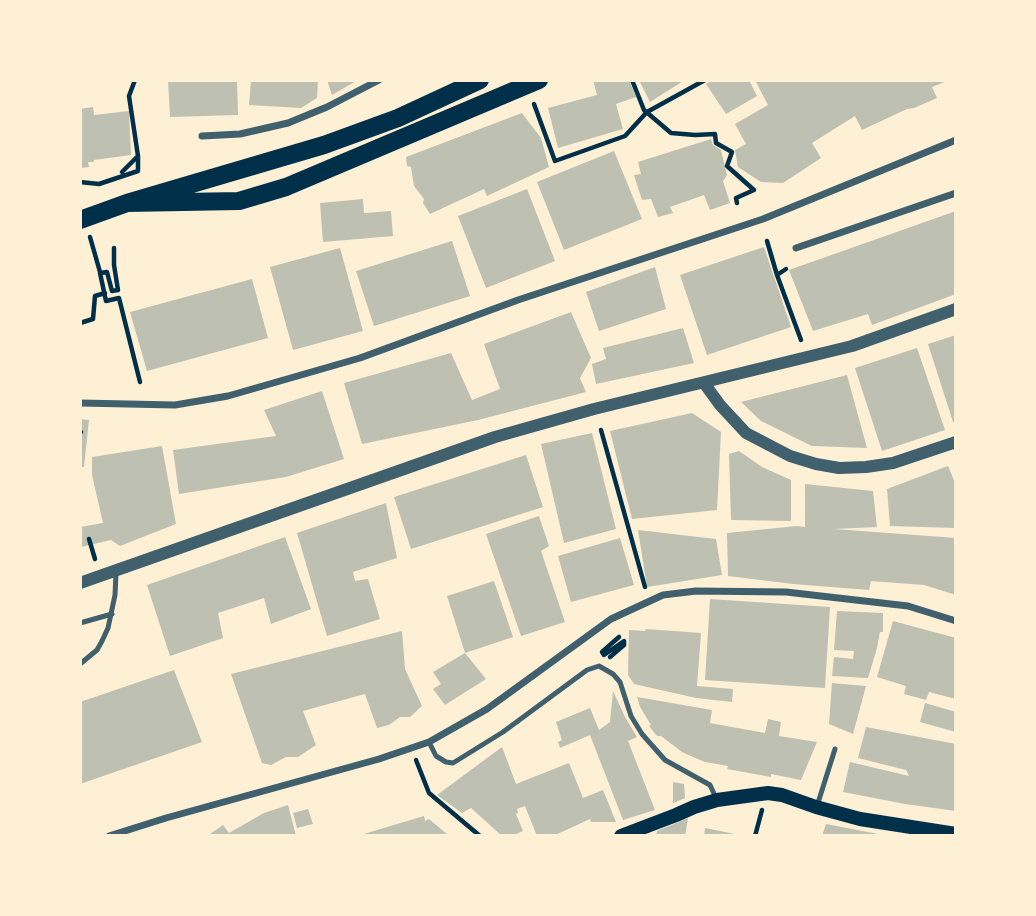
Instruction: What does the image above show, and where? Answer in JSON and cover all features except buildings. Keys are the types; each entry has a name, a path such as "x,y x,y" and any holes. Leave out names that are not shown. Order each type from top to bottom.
{"main road":[{"path":"127,203 239,201 251,198 286,187 539,80"},
{"path":"80,220 127,203 324,145 386,122 476,82"},
{"path":"621,835 717,800 768,793 860,819 956,834"}],"street":[{"path":"202,136 240,134 288,123 327,107 379,80"},
{"path":"80,403 175,405 228,396 360,358 518,300 763,219 956,139"},
{"path":"796,248 956,193"},
{"path":"80,583 495,437 594,409 852,346 956,309"},
{"path":"705,383 720,405 746,433 790,456 816,464 839,468 893,463 956,442"},
{"path":"108,835 379,759 429,742 487,709 611,619 663,595 696,591 786,592 908,606 956,621"}],"lane":[{"path":"80,664 97,650 102,641 112,614 116,571"},
{"path":"80,623 112,614"},
{"path":"429,742 436,756 453,763 503,732 587,670 599,666 613,674 620,682 632,716 642,734 666,760 710,785 717,800"},
{"path":"816,807 835,749"}],"path":[{"path":"80,182 99,184 138,171 129,96 135,80"},
{"path":"632,80 647,113 671,133 715,134 716,143 732,152 727,166 754,190 736,200"},
{"path":"533,100 555,161 625,136 647,113 705,80"},
{"path":"122,172 138,156"},
{"path":"767,241 802,344"},
{"path":"114,248 118,290 112,291 107,272 100,273 106,301 118,298 140,382"},
{"path":"777,275 786,269"},
{"path":"80,323 93,319 95,296 105,293"},
{"path":"601,430 649,602"},
{"path":"619,637 602,652 604,655 624,641 624,645"},
{"path":"412,749 429,793 480,835"}]}
